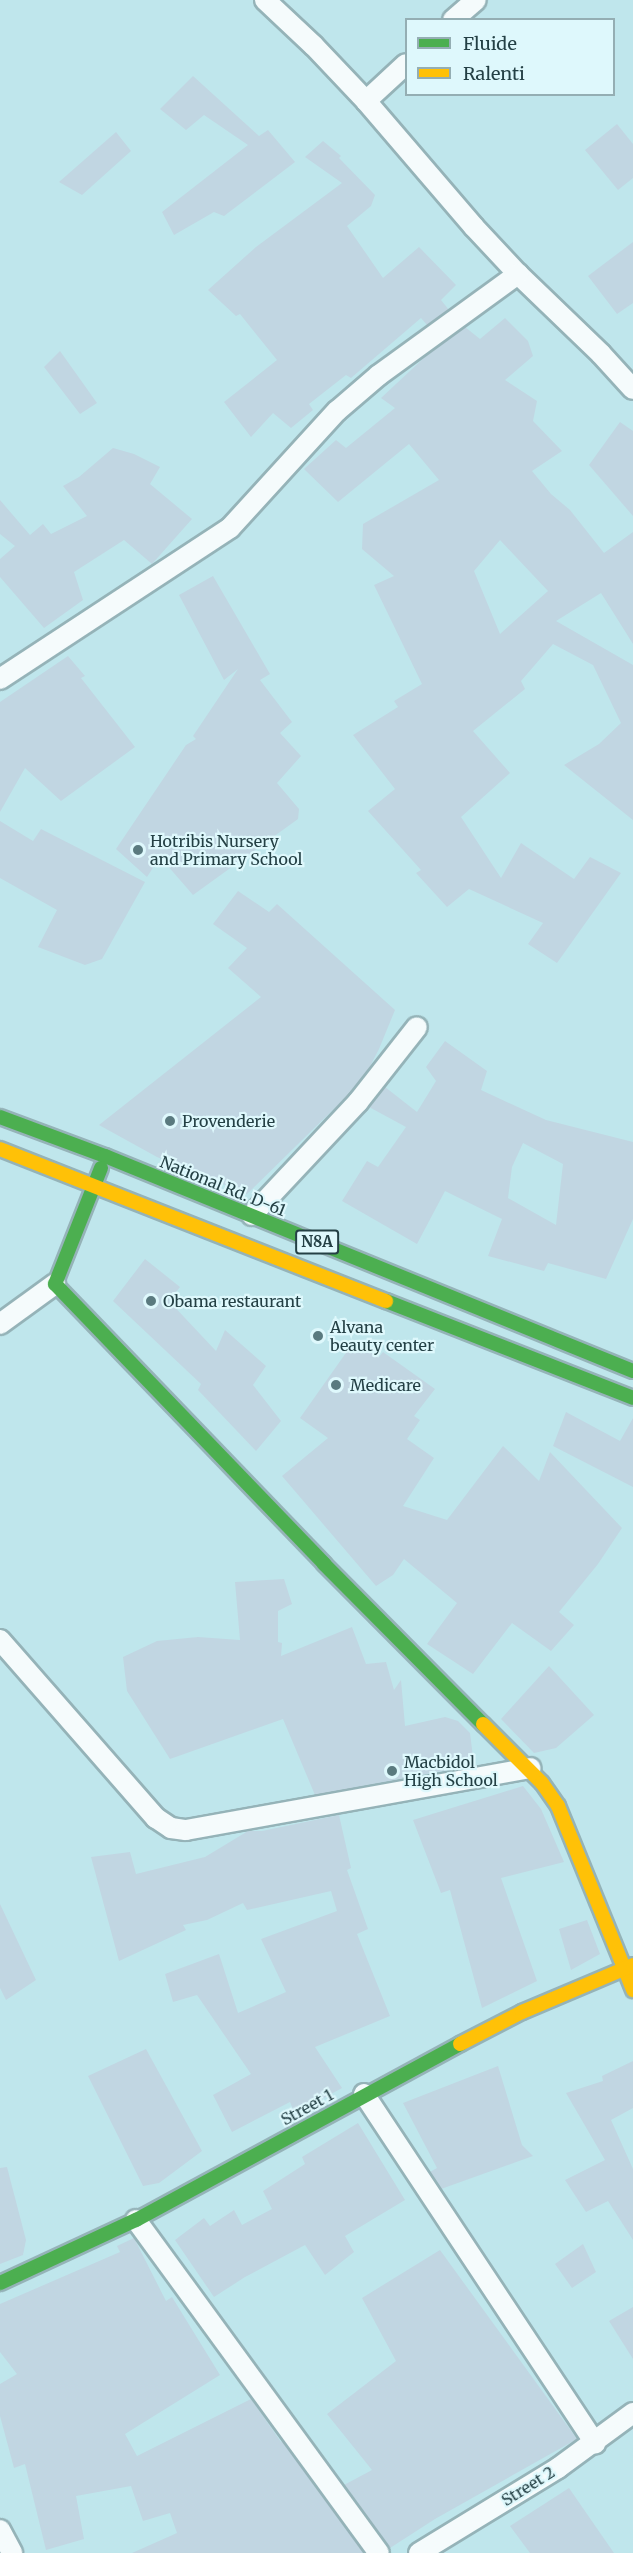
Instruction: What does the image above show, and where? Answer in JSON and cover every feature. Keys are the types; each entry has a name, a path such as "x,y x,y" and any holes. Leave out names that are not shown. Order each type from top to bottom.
{"main road":[{"name":"National Rd. D-61","path":"0,1117 105,1156 633,1371"},
{"name":"N8A","path":"0,1149 633,1398"},
{"path":"105,1156 55,1284 324,1564 530,1768 558,1806 628,1967 633,1990"},
{"name":"Street 1","path":"0,2283 136,2220 364,2094 522,2012 628,1967"}],"street":[{"path":"265,0 314,46 366,101 518,274 601,354 633,389"},
{"path":"455,18 476,0"},
{"path":"366,101 405,65"},
{"path":"0,679 230,528 243,517 273,478 337,411 379,375 518,274"},
{"path":"252,1215 358,1102 417,1027"},
{"path":"0,1324 55,1284"},
{"path":"0,1640 156,1818 171,1828 186,1830 530,1768"},
{"path":"364,2094 595,2443"},
{"path":"136,2220 379,2553"},
{"name":"Street 2","path":"419,2553 595,2443 633,2413"},
{"path":"0,2530 12,2553"}],"building":[{"path":"193,76 259,136 268,130 295,162 224,216 214,212 174,235 162,212 248,145 204,115 186,130 160,109"},
{"path":"617,124 633,144 633,178 618,190 585,150"},
{"path":"116,132 131,151 82,195 59,182"},
{"path":"323,141 341,156 339,158 375,195 371,206 347,226 383,278 419,247 456,285 441,300 449,310 427,325 421,318 351,378 346,375 309,404 313,410 291,428 273,413 251,437 224,402 277,360 240,314 236,316 208,290 256,247 342,183 305,157"},
{"path":"633,242 633,303 617,314 588,276"},
{"path":"505,318 528,341 533,356 505,380 537,401 533,421 562,451 532,471 551,494 570,510 604,553 633,532 633,644 601,593 556,621 633,665 633,820 564,765 599,744 621,723 593,665 553,644 521,681 525,689 473,731 510,773 461,817 501,878 521,843 574,879 590,857 621,873 557,963 528,944 543,923 469,889 447,907 416,873 421,870 368,811 395,789 353,735 398,707 394,701 422,684 374,585 394,576 362,549 363,524 439,480 409,444 338,502 304,469 336,440 346,448 395,408 381,398 426,356 465,327 480,339","holes":["500,540 548,591 500,634 474,571"]},
{"path":"60,351 97,403 80,414 44,367"},
{"path":"620,422 633,431 633,516 589,465"},
{"path":"113,448 134,454 160,467 150,484 192,519 152,564 124,540 74,572 83,600 44,628 0,577 0,559 15,546 0,534 0,500 30,535 43,524 51,534 87,516 63,486 79,477"},
{"path":"213,576 270,674 260,680 292,722 280,733 301,756 277,783 299,809 298,819 193,895 160,857 147,877 116,849 186,745 196,739 193,736 238,669 224,680 179,595"},
{"path":"68,656 85,676 81,678 135,747 61,801 25,768 0,812 0,702"},
{"path":"0,821 33,841 41,829 145,882 102,959 85,965 38,947 57,910 0,878"},
{"path":"238,891 269,912 277,904 395,1010 367,1072 349,1094 247,1194 157,1157 99,1125 261,997 228,968 247,948 213,924"},
{"path":"445,1041 487,1071 481,1090 546,1120 633,1142 633,1219 606,1279 548,1263 544,1271 488,1256 502,1219 445,1191 417,1244 342,1201 367,1161 378,1167 406,1127 369,1107 385,1087 417,1112 436,1081 426,1067","holes":["523,1143 563,1164 556,1225 508,1198 512,1167"]},
{"path":"145,1259 180,1287 169,1301 216,1351 225,1330 266,1366 253,1385 281,1421 256,1451 198,1390 201,1384 113,1301"},
{"path":"355,1340 379,1357 383,1352 435,1389 414,1416 420,1420 407,1439 434,1458 403,1506 447,1520 503,1446 539,1481 550,1452 622,1528 598,1564 559,1612 574,1625 551,1651 512,1623 473,1674 427,1644 457,1603 404,1559 393,1575 376,1586 282,1476 328,1438 300,1418"},
{"path":"566,1412 620,1441 633,1418 633,1487 553,1446"},
{"path":"284,1579 292,1604 278,1611 278,1642 282,1643 281,1656 352,1627 366,1664 386,1662 394,1690 401,1680 405,1726 445,1717 458,1721 470,1733 474,1765 315,1795 283,1719 170,1759 127,1691 123,1657 157,1641 198,1637 240,1640 235,1582"},
{"path":"549,1666 594,1715 556,1748 534,1753 501,1719"},
{"path":"523,1786 541,1809 564,1862 501,1878 537,1981 482,2008 450,1890 441,1893 413,1820"},
{"path":"339,1815 351,1868 347,1870 368,1929 357,1934 390,2016 315,2047 342,2088 295,2114 290,2102 232,2132 213,2095 251,2074 197,1995 173,2002 165,1974 219,1954 238,2013 286,1992 261,1939 337,1911 331,1891 247,1910 243,1903 207,1920 183,1925 186,1930 119,1961 91,1857 130,1852 136,1874 205,1857 248,1831 262,1831"},
{"path":"0,1904 36,1980 6,2000 0,1988"},
{"path":"587,1920 600,1954 571,1970 559,1929"},
{"path":"146,2049 202,2151 159,2183 143,2186 88,2076"},
{"path":"633,2061 633,2108 611,2120 633,2169 633,2240 608,2201 586,2212 565,2180 605,2160 566,2093 603,2081 602,2076"},
{"path":"498,2066 522,2145 533,2156 441,2189 430,2172 437,2168 403,2103"},
{"path":"358,2123 405,2200 345,2236 354,2252 325,2275 305,2245 245,2277 214,2297 175,2240 204,2218 210,2226 234,2210 242,2225 272,2209 263,2191 305,2164 302,2157"},
{"path":"7,2167 26,2240 23,2255 0,2264 0,2168"},
{"path":"134,2238 166,2301 172,2297 220,2375 125,2434 137,2456 251,2399 364,2553 132,2553 177,2533 170,2513 143,2521 131,2486 76,2496 84,2539 46,2550 25,2464 14,2468 0,2416 0,2384 17,2374 0,2352 0,2304 120,2252 117,2246"},
{"path":"583,2244 596,2272 572,2288 555,2264"},
{"path":"440,2250 577,2439 435,2519 390,2548 344,2485 372,2470 327,2414 396,2361 362,2298"},
{"path":"633,2307 633,2359 609,2321"},
{"path":"569,2488 614,2553 530,2553 510,2526"}],"traffic: fast":[{"path":"0,1117 105,1156 633,1371"},
{"path":"101,1168 55,1284 324,1564 483,1724"},
{"path":"386,1301 633,1398"},
{"path":"0,2283 136,2220 460,2044"}],"traffic: slow":[{"path":"0,1149 386,1301"},
{"path":"483,1724 542,1783 558,1806 633,1990"},
{"path":"460,2044 522,2012 633,1965"}],"place":[{"name":"Hotribis Nursery and Primary School","path":"138,850"},
{"name":"Provenderie","path":"170,1121"},
{"name":"Obama restaurant","path":"151,1301"},
{"name":"Alvana beauty center","path":"318,1336"},
{"name":"Medicare","path":"336,1385"},
{"name":"Macbidol High School","path":"392,1771"}]}
